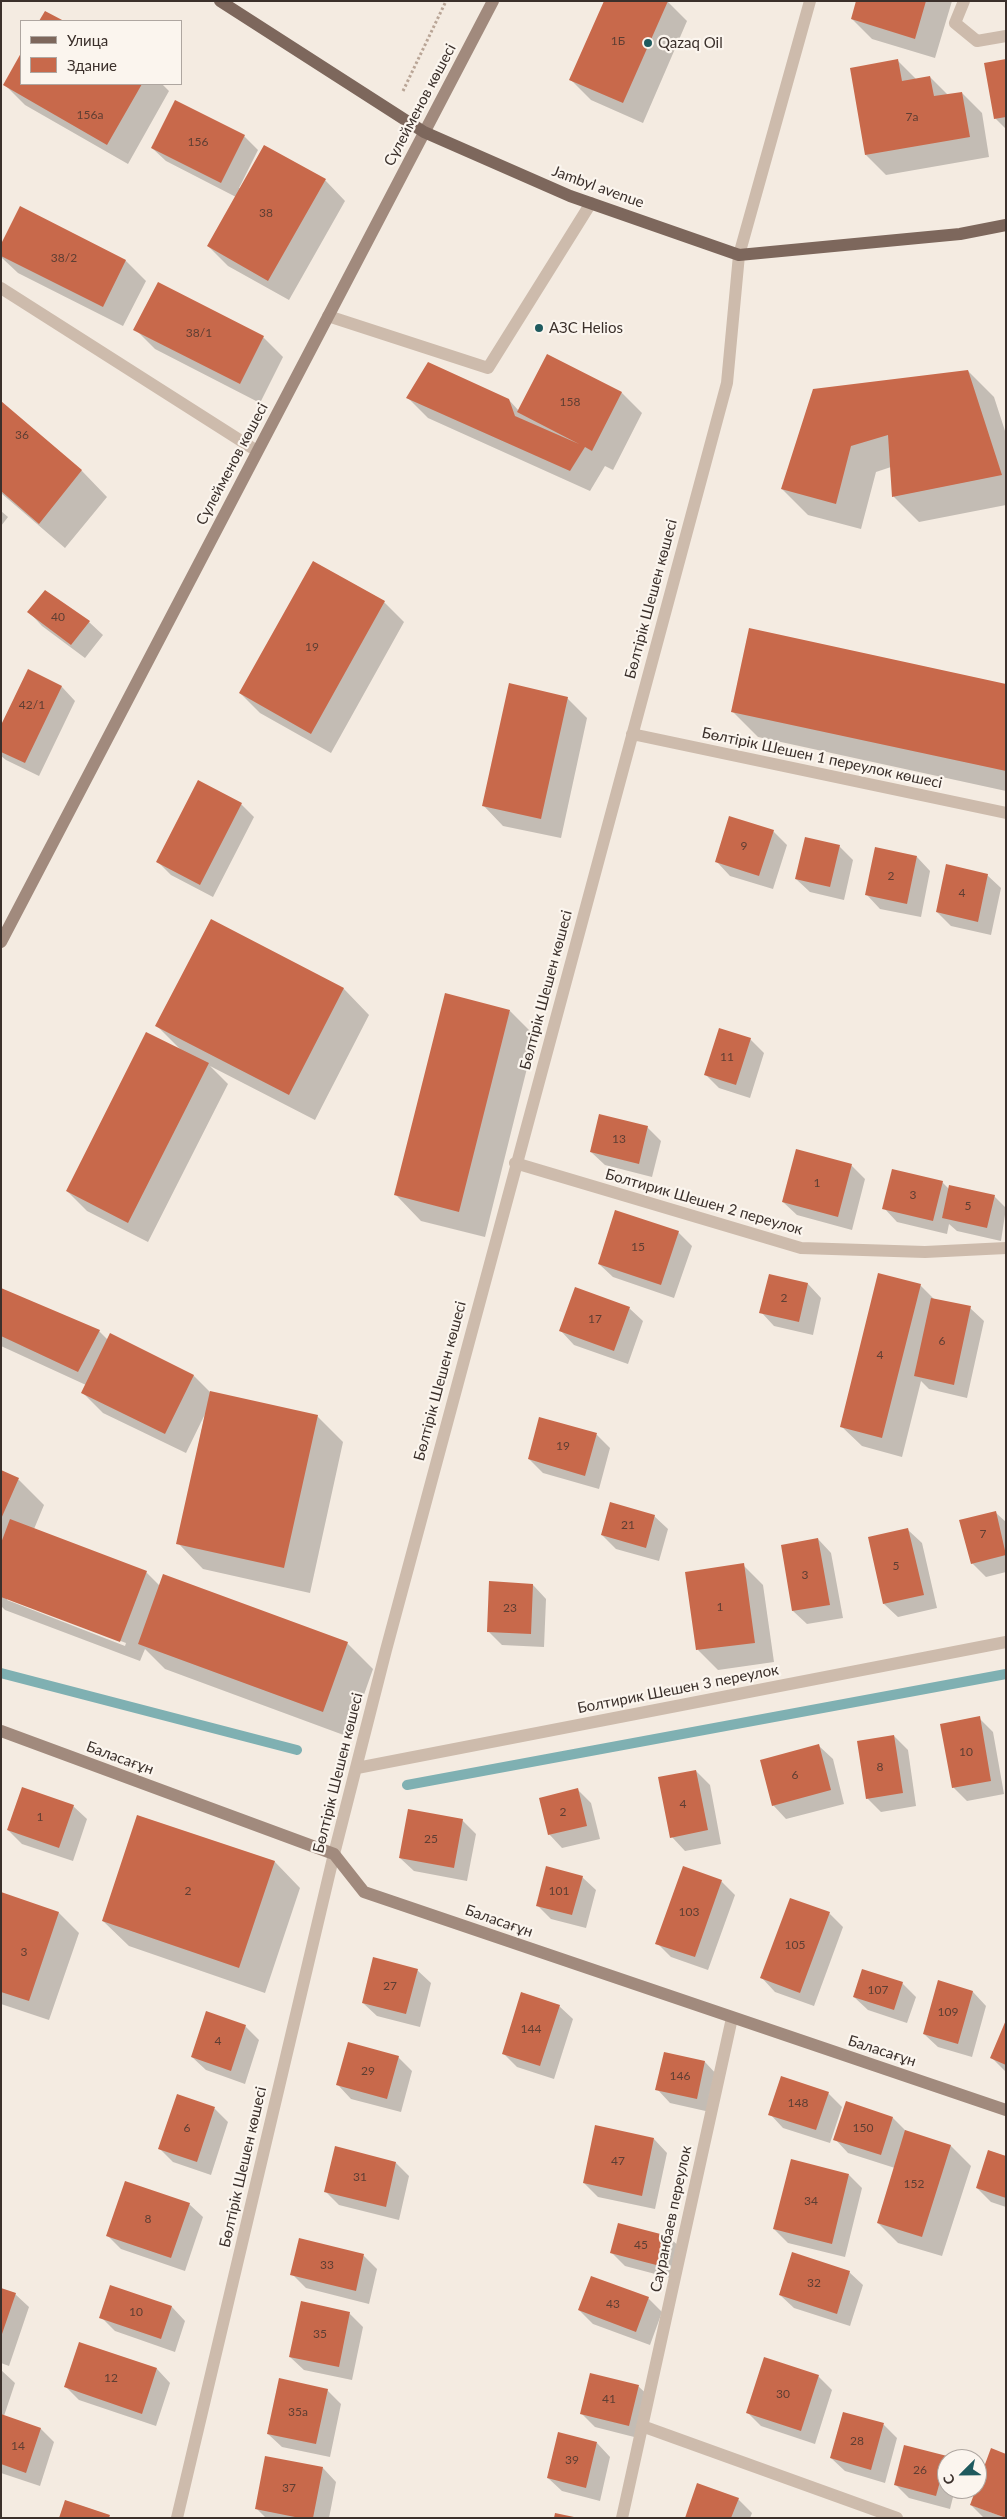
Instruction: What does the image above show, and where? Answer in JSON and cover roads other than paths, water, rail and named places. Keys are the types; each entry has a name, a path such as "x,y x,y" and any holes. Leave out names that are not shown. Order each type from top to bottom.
{"main road":[{"name":"Jambyl avenue","path":"220,1 424,132 570,196 740,256 960,234 1006,225"}],"street":[{"name":"Сүлейменов көшесі","path":"1,942 493,1"},
{"name":"Бөлтірік Шешен көшесі","path":"176,2518 334,1854 388,1640 727,382 740,256 810,1"},
{"path":"964,1 955,23 976,41 1006,36"},
{"path":"328,316 488,368 591,203"},
{"path":"1,288 257,451"},
{"name":"Бөлтірік Шешен 1 переулок көшесі","path":"632,734 1006,813"},
{"name":"Болтирик Шешен 2 переулок","path":"515,1163 801,1248 924,1252 1006,1248"},
{"name":"Болтирик Шешен 3 переулок","path":"357,1768 1006,1642"},
{"name":"Баласағұн","path":"1,1732 334,1854 364,1892 1006,2110"},
{"name":"Сауранбаев переулок","path":"622,2518 732,2018"},
{"path":"642,2426 897,2518"}],"waterway":[{"path":"1,1673 297,1750"},
{"path":"407,1785 1006,1674"}],"place":[{"name":"Qazaq Oil","path":"648,43"},
{"name":"АЗС Helios","path":"539,328"}]}
